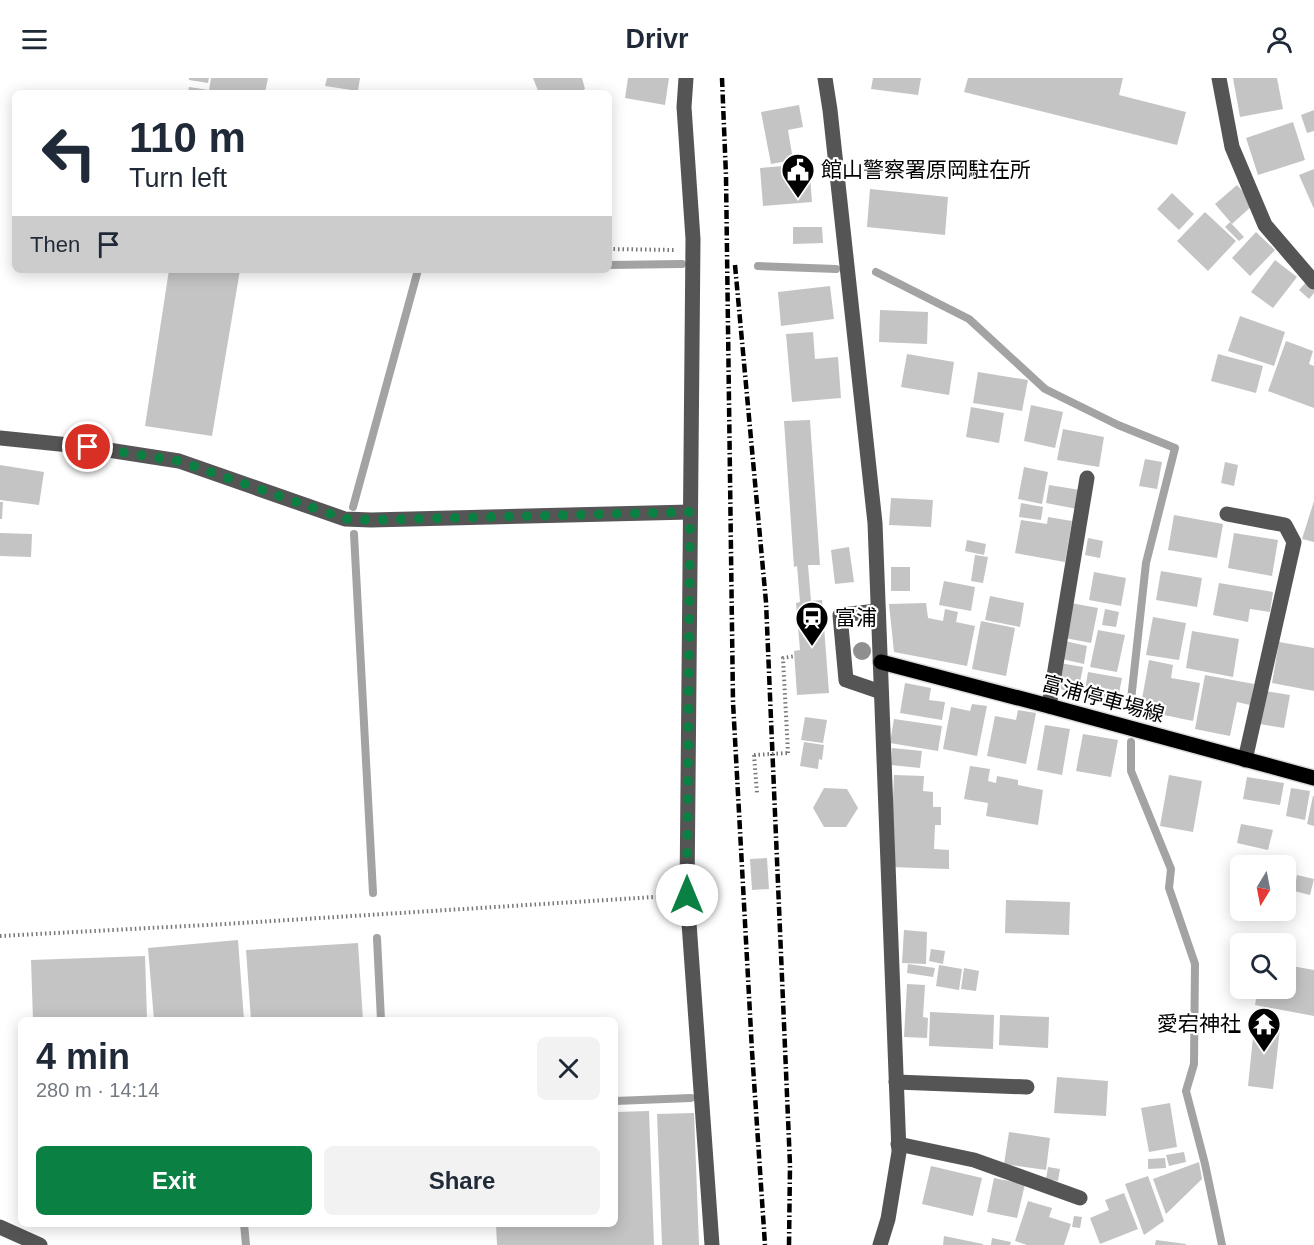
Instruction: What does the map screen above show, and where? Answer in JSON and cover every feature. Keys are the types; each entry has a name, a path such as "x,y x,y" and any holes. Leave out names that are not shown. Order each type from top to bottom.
{"main road":[{"name":"富浦停車場線","path":"881,662 1314,778"}],"street":[{"path":"686,78 684,107 693,250 687,895 712,1245"},
{"path":"825,78 832,122 875,523 898,1144 888,1220 880,1245"},
{"path":"1219,78 1232,147 1265,225 1314,282"},
{"path":"0,438 88,447 179,461 345,519 690,512"},
{"path":"1049,706 1087,478"},
{"path":"1227,514 1285,525 1294,542 1245,760"},
{"path":"878,611 840,615 846,680 881,692"},
{"path":"896,1082 1027,1087"},
{"path":"898,1144 974,1160 1080,1198"},
{"path":"0,1227 40,1245"}],"path":[{"path":"612,249 693,250"},
{"path":"757,793 754,755 788,753 783,658 795,656"},
{"path":"0,936 687,895"}],"building":[{"path":"189,78 209,78 208,83 189,80"},
{"path":"211,78 268,78 266,90 209,90"},
{"path":"327,78 360,78 358,90 325,86"},
{"path":"533,78 582,78 585,89 583,90 538,90"},
{"path":"628,78 669,78 665,105 625,98"},
{"path":"873,78 921,78 918,95 871,89"},
{"path":"968,78 1123,78 1119,95 1186,112 1177,145 964,92"},
{"path":"1233,78 1277,78 1283,109 1240,117"},
{"path":"189,87 209,90 188,90"},
{"path":"799,105 803,127 788,130 793,160 771,164 761,112"},
{"path":"1314,110 1314,131 1307,133 1301,115"},
{"path":"1293,122 1305,160 1258,175 1246,138"},
{"path":"809,164 812,202 763,206 760,168"},
{"path":"1314,169 1314,209 1299,175"},
{"path":"1237,185 1254,204 1232,224 1215,204"},
{"path":"870,189 948,197 945,235 867,227"},
{"path":"1172,193 1194,214 1179,230 1157,209"},
{"path":"1205,212 1236,241 1208,271 1177,241"},
{"path":"1230,222 1244,237 1239,241 1225,227"},
{"path":"793,227 822,227 823,243 793,244"},
{"path":"1256,232 1275,250 1250,276 1232,258"},
{"path":"1275,260 1297,277 1273,308 1251,292"},
{"path":"169,273 239,273 212,436 145,426"},
{"path":"1308,280 1314,285 1314,293 1309,299 1299,290"},
{"path":"830,286 834,319 781,326 778,292"},
{"path":"880,310 928,312 927,344 879,342"},
{"path":"1240,316 1285,332 1274,366 1228,351"},
{"path":"813,332 815,359 838,357 841,398 792,402 786,334"},
{"path":"1286,341 1313,351 1309,364 1314,366 1314,408 1268,391"},
{"path":"907,354 954,362 949,395 901,387"},
{"path":"1218,354 1263,366 1256,393 1211,381"},
{"path":"978,372 1028,380 1022,411 973,403"},
{"path":"1031,405 1063,412 1055,448 1024,441"},
{"path":"971,407 1004,413 999,443 966,437"},
{"path":"810,420 820,565 808,565 811,601 822,600 829,693 797,695 794,651 800,650 796,603 800,602 797,566 794,567 784,421"},
{"path":"1063,429 1104,437 1099,467 1057,460"},
{"path":"1145,459 1162,462 1157,489 1139,486"},
{"path":"1225,462 1238,465 1234,486 1221,483"},
{"path":"0,465 44,472 39,505 0,500"},
{"path":"1024,467 1048,472 1042,504 1018,499"},
{"path":"1049,485 1080,490 1077,509 1046,503"},
{"path":"891,498 933,500 931,527 889,525"},
{"path":"1314,501 1314,542 1302,539"},
{"path":"0,502 3,502 2,519 0,519"},
{"path":"1021,503 1043,507 1041,520 1019,517"},
{"path":"1174,515 1223,524 1217,558 1168,550"},
{"path":"1048,517 1072,521 1065,562 1015,553 1021,520 1047,524"},
{"path":"0,533 32,534 31,557 0,556"},
{"path":"1234,533 1278,540 1272,576 1228,568"},
{"path":"1088,538 1103,541 1100,558 1085,555"},
{"path":"967,540 986,544 984,555 965,551"},
{"path":"849,547 854,582 835,584 831,550"},
{"path":"975,555 988,557 983,583 971,581"},
{"path":"891,567 910,567 910,591 891,591"},
{"path":"1161,571 1202,578 1197,607 1156,600"},
{"path":"1094,572 1126,578 1121,606 1089,600"},
{"path":"944,581 975,587 971,611 939,605"},
{"path":"1219,583 1273,592 1270,612 1250,609 1248,622 1213,615"},
{"path":"990,596 1024,603 1020,627 985,620"},
{"path":"926,603 928,618 943,621 945,609 958,612 956,622 975,626 967,666 894,652 889,604"},
{"path":"1071,603 1098,608 1091,643 1065,638"},
{"path":"1105,609 1119,612 1116,627 1102,625"},
{"path":"1153,617 1186,623 1179,660 1146,655"},
{"path":"981,621 1015,628 1006,676 972,669"},
{"path":"1098,630 1125,635 1117,672 1090,667"},
{"path":"1192,631 1239,639 1233,677 1186,668"},
{"path":"1065,641 1087,646 1084,664 1062,659"},
{"path":"1279,642 1314,648 1314,691 1272,683"},
{"path":"1149,660 1173,665 1171,678 1200,683 1193,721 1140,710"},
{"path":"1060,663 1083,667 1078,693 1055,688"},
{"path":"1088,672 1122,678 1117,703 1084,696"},
{"path":"1205,675 1254,684 1250,705 1237,702 1230,736 1195,729"},
{"path":"905,683 931,688 929,700 945,702 942,720 900,713"},
{"path":"1265,691 1290,695 1284,728 1259,724"},
{"path":"972,704 987,706 977,756 943,749 951,707 970,711"},
{"path":"1018,710 1036,713 1026,764 987,756 995,716 1016,720"},
{"path":"805,717 827,720 823,743 801,740"},
{"path":"894,719 942,726 938,751 890,743"},
{"path":"1045,725 1070,729 1062,775 1037,770"},
{"path":"1083,734 1118,740 1111,777 1076,771"},
{"path":"804,742 824,745 818,769 800,766"},
{"path":"892,748 922,751 920,768 891,765"},
{"path":"970,766 990,769 988,781 996,783 997,776 1018,780 1018,785 1043,790 1038,825 986,816 988,803 964,799"},
{"path":"894,775 924,776 923,791 933,792 933,807 941,807 941,825 935,825 934,849 949,850 949,869 890,867"},
{"path":"1169,775 1202,781 1193,832 1160,826"},
{"path":"1247,777 1284,783 1280,805 1243,799"},
{"path":"824,788 847,789 858,808 846,827 824,827 813,808"},
{"path":"1291,788 1310,791 1305,820 1286,816"},
{"path":"1314,796 1314,826 1307,824"},
{"path":"1241,824 1273,830 1268,850 1237,843"},
{"path":"767,858 769,889 752,890 750,859"},
{"path":"1297,875 1314,879 1310,895 1296,892"},
{"path":"1006,900 1070,902 1069,935 1005,933"},
{"path":"904,930 927,932 926,964 902,963"},
{"path":"238,940 244,1017 154,1017 148,948"},
{"path":"358,943 363,1017 251,1017 246,950"},
{"path":"931,949 945,951 943,964 929,961"},
{"path":"145,956 147,1017 33,1017 31,960"},
{"path":"908,964 935,968 933,977 907,973"},
{"path":"939,965 962,969 959,990 936,986"},
{"path":"1296,967 1314,970 1314,1016 1255,1005 1256,999 1296,999"},
{"path":"964,968 979,971 976,991 961,989"},
{"path":"907,984 925,985 923,1017 928,1018 927,1038 904,1037"},
{"path":"930,1012 994,1015 993,1049 929,1046"},
{"path":"1000,1015 1049,1017 1048,1048 999,1045"},
{"name":"愛宕神社","path":"1255,1018 1281,1020 1273,1089 1248,1086"},
{"path":"1057,1077 1108,1081 1106,1116 1054,1113"},
{"path":"1170,1103 1177,1147 1149,1152 1141,1108"},
{"path":"649,1111 654,1245 497,1245 496,1227 618,1227 618,1112"},
{"path":"694,1113 699,1245 662,1245 657,1114"},
{"path":"1009,1132 1050,1138 1046,1170 1004,1164"},
{"path":"1184,1152 1186,1162 1169,1166 1166,1155"},
{"path":"1165,1158 1166,1168 1148,1169 1148,1159"},
{"path":"1199,1162 1202,1179 1166,1214 1153,1179"},
{"path":"931,1166 982,1178 973,1216 922,1204"},
{"path":"1048,1167 1060,1169 1058,1181 1046,1179"},
{"path":"1148,1176 1164,1221 1144,1235 1125,1184"},
{"path":"994,1178 1025,1184 1017,1218 987,1212"},
{"path":"1124,1193 1138,1229 1100,1244 1090,1218 1109,1210 1105,1200"},
{"path":"1028,1201 1052,1208 1049,1217 1071,1224 1064,1245 1027,1245 1015,1241"},
{"path":"1074,1216 1082,1217 1080,1228 1072,1227"},
{"path":"944,1236 983,1244 983,1245 943,1245"},
{"path":"992,1238 1011,1242 1010,1245 991,1245"},
{"path":"1156,1240 1186,1244 1186,1245 1155,1245"}],"waterway":[{"path":"612,265 682,264"},
{"path":"758,266 836,269"},
{"path":"876,272 969,319 1045,389 1118,425 1175,448 1146,563 1131,700"},
{"path":"353,507 417,273"},
{"path":"354,534 373,893"},
{"path":"1131,742 1131,771 1171,869 1169,888 1195,964 1194,1064 1186,1091 1205,1164 1222,1245"},
{"path":"377,938 381,1017"},
{"path":"618,1101 691,1098"},
{"path":"244,1227 246,1245"}],"railway":[{"path":"722,78 726,176 733,702 765,1245"},
{"path":"735,265 766,602 790,1165 789,1245"}],"place":[{"name":"館山警察署原岡駐在所","path":"798,199"},
{"name":"富浦","path":"812,647"},
{"name":"愛宕神社","path":"1264,1053"}],"route":[{"path":"88,447 179,461 345,519 690,512 687,895"}]}
